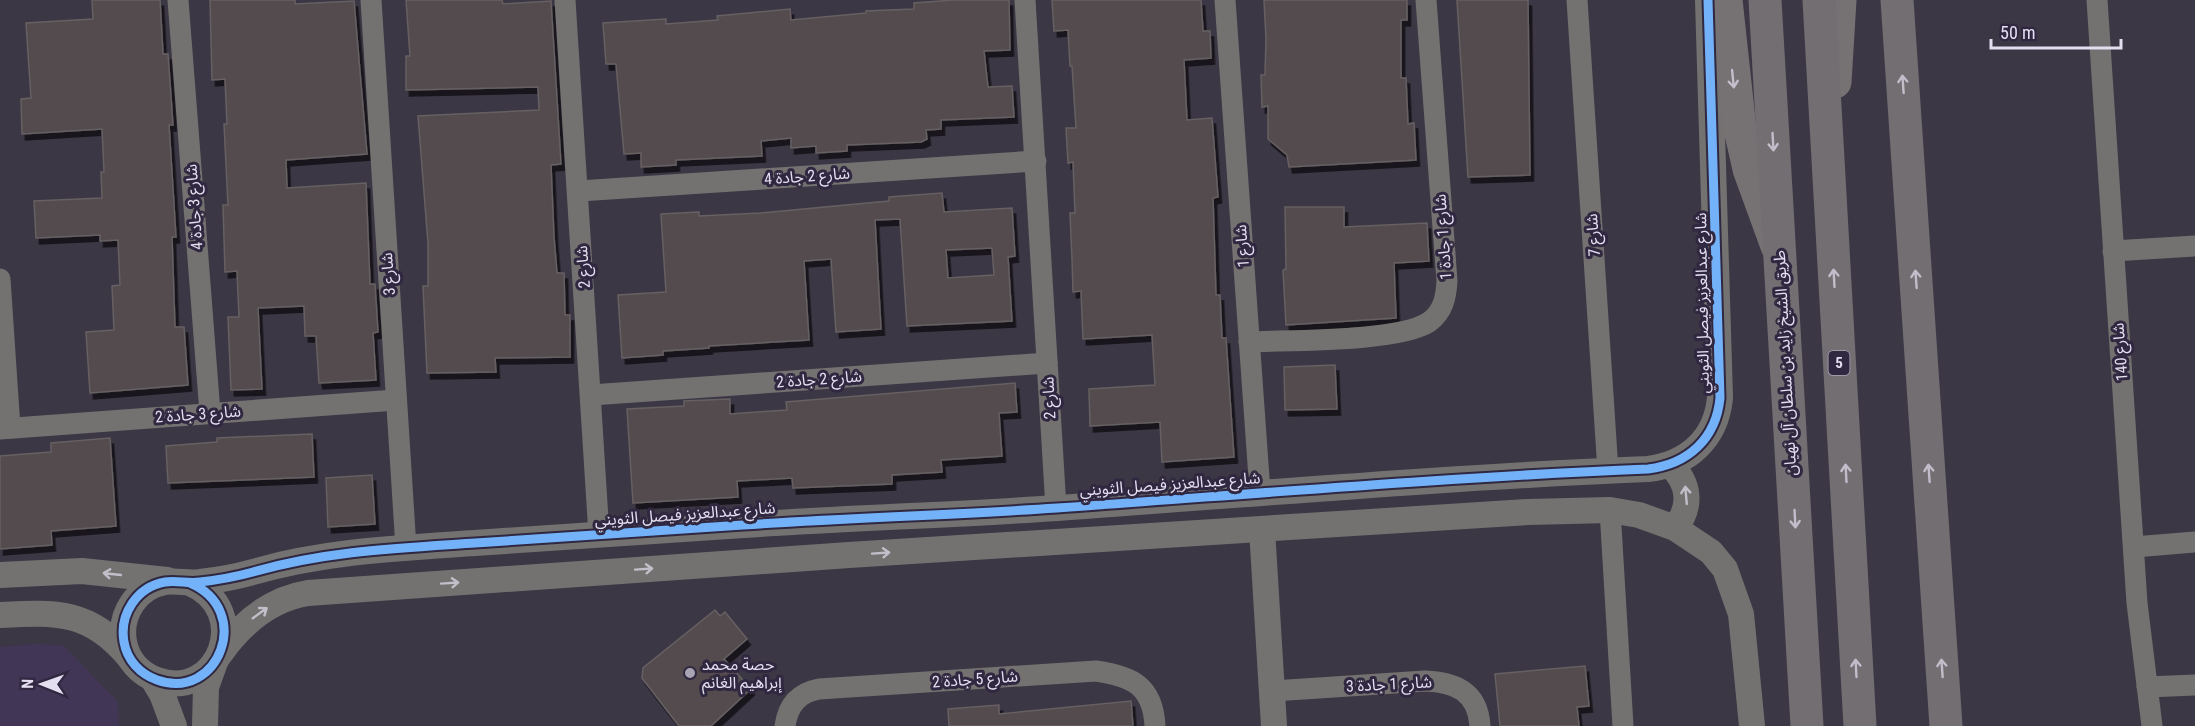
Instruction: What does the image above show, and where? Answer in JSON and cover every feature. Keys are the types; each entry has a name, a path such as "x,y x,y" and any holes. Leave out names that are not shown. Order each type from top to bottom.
{"highway":[{"name":"طريق الشيخ زايد بن سلطان آل نهيان","path":"1765,0 1807,726"},
{"name":"5","path":"1819,0 1860,726"},
{"path":"1897,0 1948,721"}],"main road":[{"path":"1726,0 1740,129 1749,170 1779,251"},
{"path":"1829,186 1840,0"}],"street":[{"name":"شارع 3 جادة 4","path":"178,0 210,414"},
{"name":"شارع 3","path":"371,0 406,548"},
{"name":"شارع 2","path":"565,0 579,191 598,534"},
{"name":"شارع 2","path":"1025,0 1056,508"},
{"name":"شارع 1","path":"1225,0 1260,492"},
{"name":"شارع 1 جادة 1","path":"1249,342 1401,333 1429,322 1444,304 1447,281 1426,0"},
{"name":"شارع 7","path":"1578,0 1608,471"},
{"name":"شارع عبدالعزيز فيصل الثويني","path":"0,575 82,571 180,582 236,577 301,559 406,548 598,534 1056,508 1260,492 1648,469 1670,465 1695,450 1708,435 1716,417 1720,398 1708,0"},
{"name":"شارع 140","path":"2097,0 2133,547 2152,726"},
{"name":"شارع 2 جادة 4","path":"579,191 1036,161"},
{"path":"2113,251 2195,246"},
{"path":"0,279 5,429"},
{"name":"شارع 2 جادة 2","path":"591,395 1047,363"},
{"name":"شارع 3 جادة 2","path":"5,429 396,400"},
{"path":"1670,465 1682,478 1687,495 1685,513 1675,528"},
{"path":"1527,477 1525,494 1528,512"},
{"path":"1610,510 1623,726"},
{"path":"0,615 43,613 73,616 106,634 143,673 153,679 163,682 184,682 204,674 256,615 292,595 849,555 1528,512 1610,510 1639,515 1675,528 1711,552 1725,569 1734,590 1744,635 1752,726"},
{"path":"847,519 841,525 838,542 849,555"},
{"path":"794,522 802,525 810,539 808,548 796,559"},
{"path":"1262,530 1274,726"},
{"path":"2133,547 2195,542"},
{"path":"130,658 123,631 126,612 144,590 180,582 213,599 222,617 225,636 206,687 205,726"},
{"name":"شارع 5 جادة 2","path":"785,726 787,713 800,695 819,689 1096,671 1124,676 1141,687 1152,705 1155,726"},
{"path":"153,679 162,694 174,726"},
{"name":"شارع 1 جادة 3","path":"1273,691 1425,681 1443,682 1458,686 1470,696 1477,708 1480,726"},
{"path":"2148,695 2195,685"},
{"name":"شارع 140","path":"2142,726 2148,695"}],"shaded area":[{"path":"33,644 63,645 118,702 119,726 0,726 0,647"}],"building":[{"path":"92,0 160,0 163,54 168,54 173,125 169,125 176,237 172,237 175,327 184,327 188,385 90,393 86,332 114,330 112,286 120,285 118,240 100,241 100,235 36,238 34,201 102,198 101,172 104,172 102,129 22,134 21,99 31,98 26,23 93,19"},
{"path":"210,0 295,0 295,4 354,1 367,154 286,160 287,188 366,183 370,284 375,284 378,332 373,333 376,380 319,383 316,336 305,336 304,306 258,308 262,389 231,390 228,317 239,317 237,271 225,272 223,205 228,205 224,124 227,124 225,79 212,80"},
{"path":"406,0 502,0 503,4 551,1 561,164 551,165 554,237 557,273 564,273 565,315 570,315 570,357 495,358 496,372 427,373 423,286 428,286 428,243 418,116 539,110 538,87 406,90 406,56 410,56"},
{"path":"1009,0 1010,50 984,51 988,87 1012,86 1014,117 941,120 941,129 926,130 927,139 921,142 847,145 847,151 816,153 816,146 791,148 791,138 761,141 762,156 676,160 676,165 641,167 641,153 624,154 616,64 606,64 603,23 666,19 666,24 718,20 717,16 790,9 791,20 866,13 866,11 914,9 914,3"},
{"path":"1052,0 1201,0 1203,31 1210,31 1211,58 1184,60 1187,120 1212,118 1218,197 1213,198 1216,295 1220,295 1222,338 1226,338 1234,457 1162,462 1160,422 1090,426 1089,389 1155,385 1152,335 1083,339 1081,291 1073,292 1070,213 1075,213 1073,162 1068,163 1066,128 1076,128 1072,66 1070,66 1068,30 1054,31"},
{"path":"1264,0 1407,0 1407,20 1401,20 1401,78 1406,78 1408,124 1414,123 1416,160 1289,167 1287,155 1268,139 1268,106 1262,107 1261,75 1265,75 1266,39"},
{"path":"1457,0 1528,0 1530,175 1468,177"},
{"path":"942,193 944,212 1012,208 1015,256 1008,257 1012,321 907,326 900,219 875,220 881,329 836,332 831,259 804,261 809,340 709,346 709,348 663,351 663,355 622,358 618,295 666,292 661,214 699,212 699,216 761,213 889,201 889,197","holes":["992,248 994,275 948,278 946,250"]},
{"path":"1285,207 1344,207 1344,227 1427,223 1429,261 1394,263 1396,318 1286,325 1283,270 1286,269"},
{"path":"1335,365 1337,409 1285,410 1284,367"},
{"path":"1015,383 1017,412 999,413 1002,456 941,460 942,472 892,475 892,484 793,488 792,478 737,481 738,497 633,503 627,409 684,406 684,401 730,399 730,414 787,410 786,402"},
{"path":"312,434 314,477 168,483 166,446 217,442 217,438"},
{"path":"110,438 116,526 51,531 52,545 0,549 0,456 51,452 51,443"},
{"path":"372,475 375,524 328,527 326,478"},
{"name":"حصة محمد إبراهيم الغانم","path":"715,610 720,616 725,612 747,639 724,659 751,689 711,726 679,726 642,678 643,668"},
{"path":"1585,666 1589,706 1577,707 1579,726 1500,726 1495,674"},
{"path":"1131,701 1133,726 949,726 948,709 999,705 999,714"}],"cycle path":[{"path":"190,583 210,596 221,613 224,631 221,650 212,666 197,678 179,683 157,680 135,666 124,642 123,632 127,612 138,596 146,590 165,582 220,579 335,555 419,547 743,525 1018,510 1426,481 1648,469 1676,462 1698,447 1706,437 1713,426 1720,398 1708,0"}],"place":[{"name":"حصة محمد إبراهيم الغانم","path":"690,673"}]}
